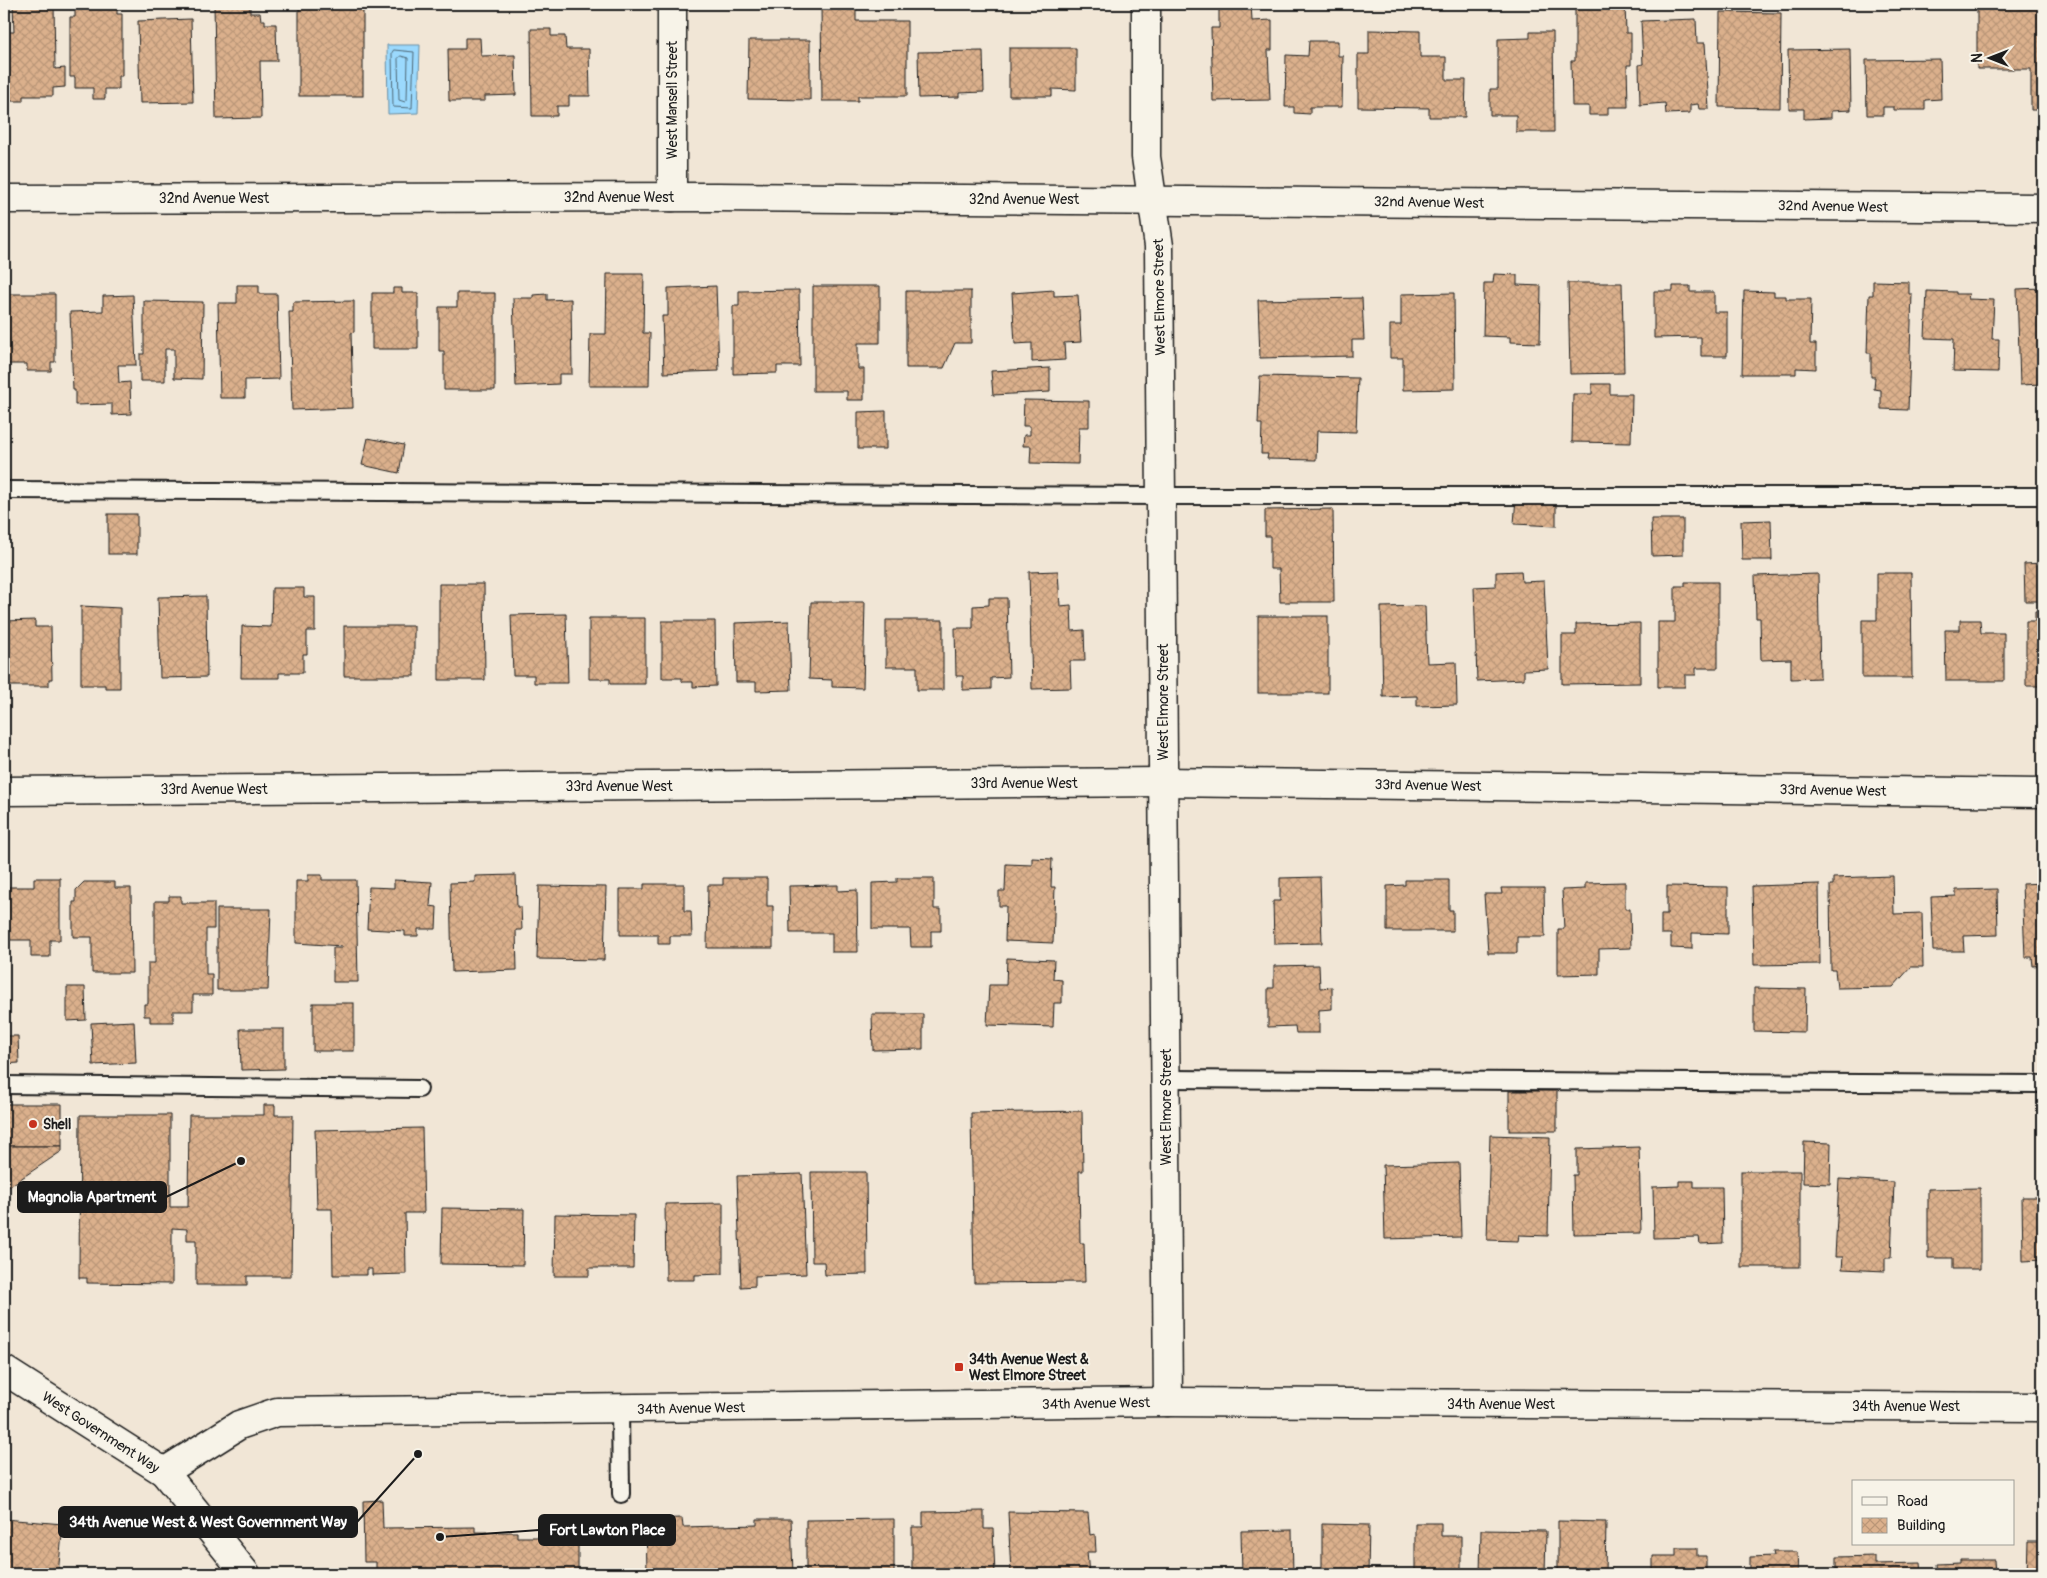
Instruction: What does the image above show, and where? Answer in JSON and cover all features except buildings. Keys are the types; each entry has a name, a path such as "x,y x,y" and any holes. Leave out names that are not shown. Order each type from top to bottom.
{"street":[{"name":"West Mansell Street","path":"672,4 672,197"},
{"name":"West Elmore Street","path":"1146,4 1146,157 1159,246 1168,1402"},
{"name":"32nd Avenue West","path":"4,199 672,197 2043,208"},
{"name":"33rd Avenue West","path":"4,790 1163,782 2043,793"},
{"name":"West Government Way","path":"4,1370 164,1472 246,1574"},
{"name":"34th Avenue West","path":"164,1472 239,1424 277,1412 1168,1402 2043,1407"}],"lane":[{"path":"4,490 1161,496 2043,496"},
{"path":"1166,1079 2043,1084"},
{"path":"4,1085 419,1089"},
{"path":"620,1408 621,1494"}],"water":[{"path":"387,45 420,45 418,113 388,114"}],"place":[{"name":"Shell","path":"33,1124"},
{"name":"Magnolia Apartment","path":"241,1161"},
{"name":"34th Avenue West & West Elmore Street","path":"959,1367"},
{"name":"34th Avenue West & West Government Way","path":"418,1454"},
{"name":"Fort Lawton Place","path":"440,1537"}]}
